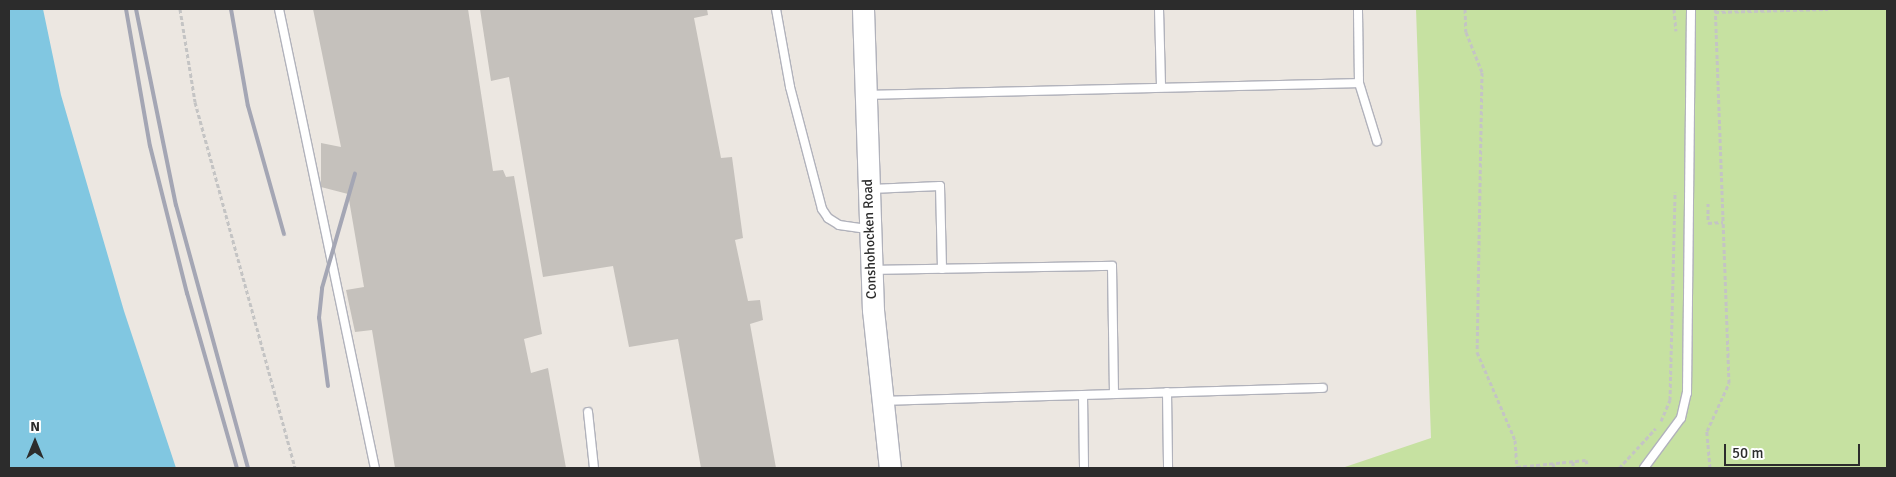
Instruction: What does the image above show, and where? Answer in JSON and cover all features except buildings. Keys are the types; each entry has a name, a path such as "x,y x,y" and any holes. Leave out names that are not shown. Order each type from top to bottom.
{"main road":[{"name":"Conshohocken Road","path":"863,9 871,270 882,401 890,468"}],"lane":[{"path":"279,9 375,468"},
{"path":"776,9 790,87 822,209 828,218 839,225 870,229"},
{"path":"1159,9 1161,88"},
{"path":"1358,9 1359,83 1378,141"},
{"path":"1644,468 1681,418 1687,393 1691,9"},
{"path":"866,95 1359,83"},
{"path":"869,189 940,186 942,269"},
{"path":"871,270 1112,266 1114,394"},
{"path":"882,401 1323,388"},
{"path":"1167,392 1168,468"},
{"path":"1083,395 1084,468"},
{"path":"588,412 594,468"}],"path":[{"path":"180,9 195,102 295,468"},
{"path":"1465,9 1466,32 1482,72 1477,352 1515,440 1518,466 1535,467 1553,463 1586,460 1588,468"},
{"path":"1674,9 1677,35"},
{"path":"1710,468 1707,430 1729,383 1715,10 1828,9"},
{"path":"1619,468 1661,422 1670,400 1675,184"},
{"path":"1708,203 1708,223 1723,222"},
{"path":"1573,461 1574,468"},
{"path":"1553,463 1554,468"}],"green space":[{"path":"1416,9 1887,9 1887,468 1342,468 1431,438"}],"water":[{"path":"9,9 43,9 61,95 124,311 176,468 9,468"}],"railway":[{"path":"126,9 150,146 187,293 237,468"},
{"path":"136,9 176,205 248,468"},
{"path":"231,9 248,106 284,234"},
{"path":"328,386 319,318 322,288 355,174"}]}
